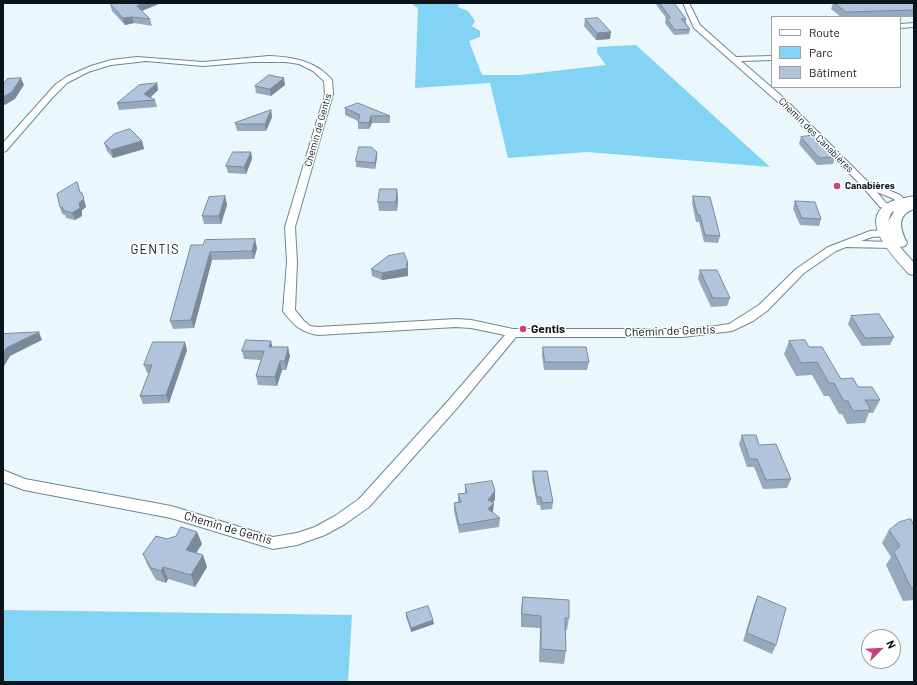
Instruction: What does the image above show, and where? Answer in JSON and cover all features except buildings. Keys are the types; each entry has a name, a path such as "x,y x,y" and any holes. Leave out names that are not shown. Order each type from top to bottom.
{"street":[{"name":"Chemin des Canabières","path":"686,3 697,26 782,101 864,183 878,201 903,205"},
{"path":"901,26 914,25"},
{"path":"734,59 771,58"},
{"name":"Chemin de Gentis","path":"3,149 61,84 77,74 102,65 140,60 203,64 262,59 292,61 306,65 323,74 328,80 330,87 329,94 290,227 292,262 289,311 294,318 307,329 318,331 456,323 471,324 513,332 700,332 732,327 749,318 763,308 813,261 832,249 847,244 892,239"},
{"name":"Chemin des Canabières","path":"864,183 903,205"},
{"path":"903,205 895,217 892,239 914,270"},
{"name":"Chemin de Gentis","path":"3,476 24,484 171,512 273,543 297,539 320,531 340,520 364,503 453,404 513,332"}],"green space":[{"path":"410,3 460,3 458,7 468,11 475,21 472,26 480,31 480,37 469,41 482,75 520,75 606,65 597,53 597,47 636,45 770,167 587,152 508,158 490,83 415,88 418,8"},
{"path":"3,610 352,615 348,682 3,682"}],"place":[{"name":"Canabières","path":"837,186"},
{"name":"Gentis","path":"523,329"}],"district":[{"name":"GENTIS","path":"155,250"}]}
